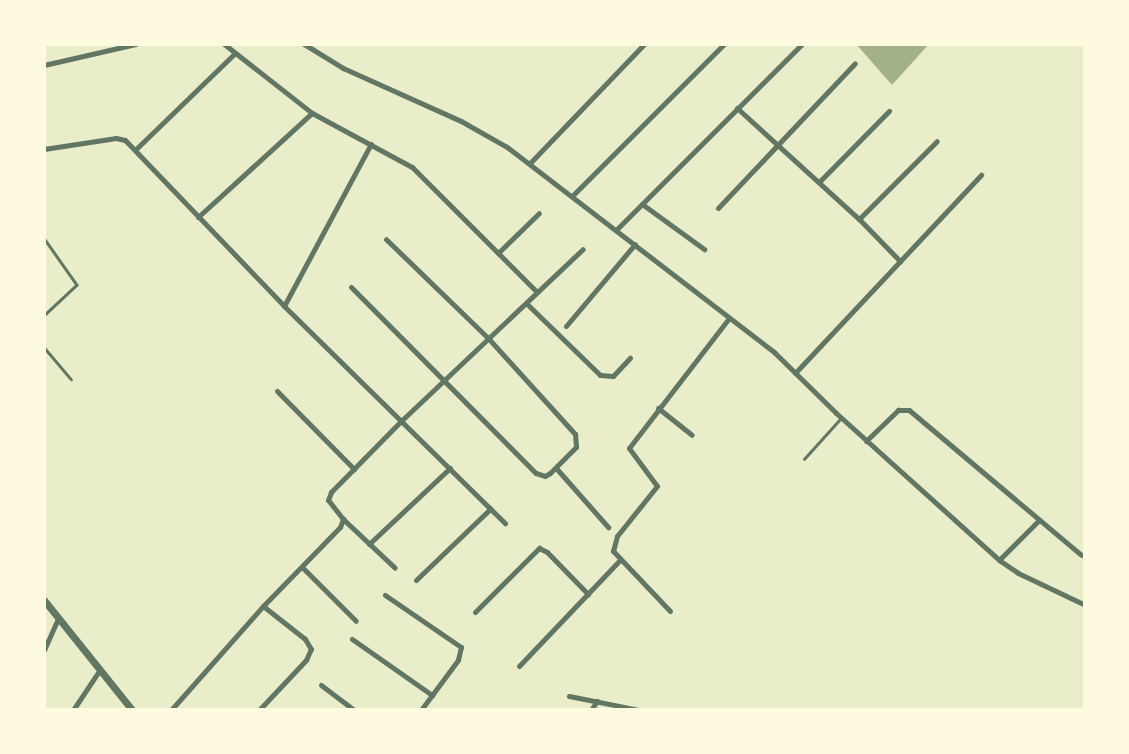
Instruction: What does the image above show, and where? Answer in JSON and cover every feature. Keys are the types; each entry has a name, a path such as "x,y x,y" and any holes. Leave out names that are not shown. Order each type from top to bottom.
{"street":[{"path":"44,65 136,44"},
{"path":"224,44 312,113 397,157 424,177 537,292"},
{"path":"304,44 343,68 483,132 530,163 617,229 795,373 866,441 999,560 1018,573 1085,606"},
{"path":"530,163 644,44"},
{"path":"573,195 724,44"},
{"path":"617,229 802,44"},
{"path":"135,150 235,53"},
{"path":"718,208 855,63"},
{"path":"737,108 859,219 900,261"},
{"path":"819,182 889,111"},
{"path":"198,217 312,113"},
{"path":"44,149 116,138 125,140 284,306 505,523"},
{"path":"859,219 937,141"},
{"path":"284,306 371,144"},
{"path":"795,373 981,175"},
{"path":"642,204 704,249"},
{"path":"498,253 540,213"},
{"path":"351,287 536,473 545,476 576,447 575,434 488,338 386,239"},
{"path":"565,326 635,244"},
{"path":"395,568 330,505 329,496 401,421 583,249"},
{"path":"526,303 600,374 612,376 630,358"},
{"path":"670,611 613,551 614,540 657,486 629,448 729,318"},
{"path":"277,391 354,469"},
{"path":"658,408 692,435"},
{"path":"866,441 898,410 909,410 1081,555"},
{"path":"369,544 450,468"},
{"path":"556,468 608,527"},
{"path":"416,580 490,509"},
{"path":"171,710 263,606 340,527 343,519"},
{"path":"999,560 1039,520"},
{"path":"475,612 539,548 547,552 588,594"},
{"path":"519,666 620,560"},
{"path":"302,566 356,621"},
{"path":"385,595 461,647 458,660 421,710"},
{"path":"44,600 132,710"},
{"path":"259,710 306,660 311,649 305,639 263,606"},
{"path":"44,650 58,619"},
{"path":"352,639 432,695"},
{"path":"73,710 99,671"},
{"path":"321,685 354,710"},
{"path":"569,695 639,710"},
{"path":"590,710 597,701"}],"lane":[{"path":"44,238 75,278 77,285 44,316"},
{"path":"44,347 71,379"},
{"path":"804,459 841,418"}],"shaded area":[{"path":"856,44 929,44 892,85"}]}
